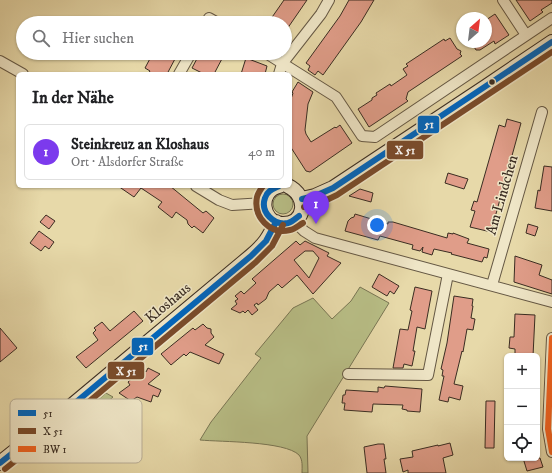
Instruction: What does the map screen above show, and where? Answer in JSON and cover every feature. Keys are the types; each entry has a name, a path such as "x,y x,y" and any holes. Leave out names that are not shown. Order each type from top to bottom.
{"main road":[{"path":"302,199 315,196 333,188 552,42"},
{"path":"277,188 268,193 264,203 266,214 273,229 282,224 294,221 301,212 302,199 294,189 289,188"},
{"name":"Kloshaus","path":"80,399 263,246 273,229"},
{"name":"Kloshaus","path":"0,463 10,455"}],"street":[{"path":"292,54 321,14 329,0"},
{"path":"502,0 526,35"},
{"path":"292,75 336,97 362,136 375,137 552,18"},
{"path":"180,72 186,60"},
{"path":"273,60 281,69 288,60"},
{"path":"0,61 19,72"},
{"name":"Am Lindchen","path":"492,285 542,112"},
{"path":"199,188 219,200 232,205 264,203"},
{"path":"294,221 304,231 315,238 552,302"},
{"path":"348,374 428,375 448,274"},
{"path":"552,338 548,429 552,452"}],"green space":[{"path":"283,194 290,197 293,204 290,211 283,214 276,211 273,204 276,197"},
{"path":"360,287 389,303 307,436 308,473 302,473 302,461 299,455 292,450 252,443 200,440 211,422 261,358 255,354 293,308 313,298 332,319 351,301"},
{"path":"106,393 113,397 111,399 99,399"}],"building":[{"path":"284,0 307,0 292,22 292,16 273,16"},
{"path":"349,0 374,0 361,22 323,75 318,71 315,75 308,70 310,66 306,63 340,16"},
{"path":"516,0 552,0 552,3 541,10 543,12 530,21"},
{"path":"495,14 509,35 495,44 494,41 492,42 492,16"},
{"path":"450,38 456,48 461,51 460,54 462,56 408,92 406,99 408,101 369,127 358,109 372,100 372,98 377,95 376,93 390,84 391,86 407,75 403,69 408,66 406,64 444,39 445,41"},
{"path":"475,48 483,48 480,50 476,50"},
{"path":"149,60 174,60 168,72 149,72 145,68"},
{"path":"196,60 221,60 215,72 200,72 192,68"},
{"path":"245,60 251,60 267,66 266,72 242,72"},
{"path":"298,82 313,92 308,104 305,130 311,142 340,125 352,143 310,172 306,171 292,149 292,92"},
{"path":"507,119 521,123 491,232 470,227 475,211 471,210 474,201 477,202 499,125 505,127"},
{"path":"544,166 552,167 552,211 535,208 538,190 540,191"},
{"path":"448,173 468,179 464,189 445,183"},
{"path":"121,188 141,188 134,197"},
{"path":"141,188 172,188 203,213 206,211 214,218 203,233 194,226 192,228 188,224 187,220 176,212 172,218 158,207 162,202"},
{"path":"360,189 373,193 371,202 349,196"},
{"path":"355,214 388,224 388,222 393,222 447,238 448,233 453,233 469,239 467,243 489,249 487,258 484,257 482,262 434,249 432,255 422,252 423,247 420,251 412,249 413,245 380,236 378,240 345,231 348,221 354,217"},
{"path":"46,215 55,221 49,229 40,222"},
{"path":"528,224 538,227 535,236 526,233"},
{"path":"39,231 54,242 49,249 45,246 41,251 30,243"},
{"path":"296,241 300,245 305,241 329,253 327,256 341,263 313,294 297,275 282,288 278,284 269,292 266,299 258,305 257,303 254,305 258,310 252,315 248,310 245,313 243,311 240,313 231,309 237,304 235,301 238,299 235,296 241,291 244,294 256,283 252,279","holes":["305,251 313,251 319,258 309,278 294,260"]},
{"path":"515,256 542,265 539,275 552,280 552,294 514,282"},
{"path":"379,274 399,286 394,294 390,291 387,296 372,287"},
{"path":"415,287 432,291 425,329 417,327 412,366 404,364 403,368 393,368 400,329 408,330 412,311 410,310"},
{"path":"454,296 473,299 471,318 475,319 473,330 467,329 463,352 462,351 454,384 463,386 460,400 449,397 448,402 439,400 444,376 442,376 443,370 441,369 447,343"},
{"path":"134,311 143,321 86,368 76,357 98,340 93,333 96,330 94,328 102,322 110,331"},
{"path":"515,314 535,315 533,353 515,353 515,349 509,348 510,337 514,337"},
{"path":"203,324 207,328 211,329 211,333 214,337 205,345 224,354 219,364 190,352 186,356 184,354 171,365 161,354 193,328 195,330"},
{"path":"0,328 17,348 0,362"},
{"path":"148,368 160,374 148,384 161,390 158,397 153,395 151,402 137,397 134,399 128,399 119,393 130,385 128,382 143,369 146,372"},
{"path":"385,386 422,389 420,412 402,409 403,405 373,404 372,412 344,410 345,403 342,403 343,395 345,395 346,390 378,392 378,387 384,388"},
{"path":"486,401 495,401 494,448 485,448"},
{"path":"450,443 453,455 443,458 446,473 408,473 408,470 403,472 400,459 413,457 412,451"},
{"path":"384,444 386,473 367,473 364,447"},
{"path":"540,458 543,467 527,471 524,461 540,461"}],"transit line":[{"name":"51","path":"302,199 315,196 333,188 552,42"},
{"path":"304,207 318,204 337,195 552,52"},
{"path":"262,188 257,196 256,204 260,218 264,223 276,230 283,231 295,228 303,223"},
{"name":"51","path":"274,188 270,190 267,194 264,203 266,213 269,217 278,222 288,223 299,216"},
{"name":"51","path":"80,399 251,256 266,241 276,222"},
{"path":"92,399 256,262 272,246 283,225"},
{"path":"552,338 548,429 552,452"},
{"name":"51","path":"0,463 10,455"},
{"path":"5,469 13,463"}],"place":[{"name":"Steinkreuz an Kloshaus","path":"316,224"}]}
